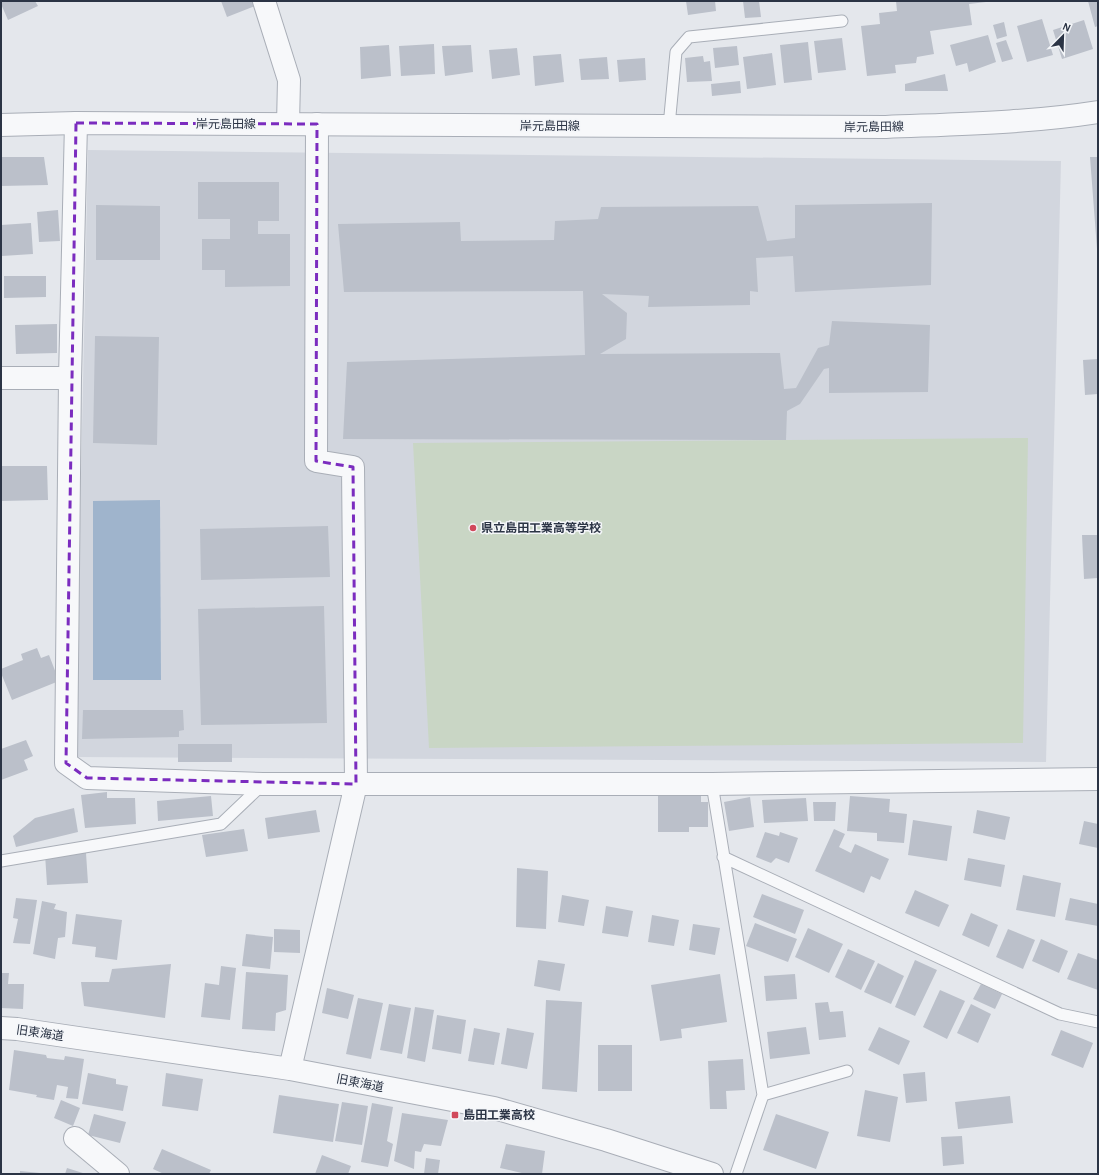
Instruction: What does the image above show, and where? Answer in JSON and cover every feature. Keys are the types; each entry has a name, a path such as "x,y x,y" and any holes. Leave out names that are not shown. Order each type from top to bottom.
{"street":[{"path":"264,1 289,80 288,124"},
{"name":"岸元島田線","path":"1,125 76,123 886,127 989,123 1061,118 1098,112"},
{"path":"76,123 70,378 66,763 87,778 263,784 712,784 1098,779"},
{"path":"290,1069 356,784 353,467 316,461 317,124"},
{"path":"1,378 70,378"},
{"name":"旧東海道","path":"1,1028 25,1030 290,1069 494,1108 606,1140 712,1174"},
{"path":"75,1138 118,1174"}],"lane":[{"path":"669,126 676,52 690,37 842,21"},
{"path":"1,861 221,824 263,784"},
{"path":"712,784 763,1095 736,1174"},
{"path":"723,857 1060,1014 1098,1022"},
{"path":"763,1095 847,1071"}],"highlighted area":[{"path":"76,123 317,124 316,461 353,467 356,784 87,778 66,763"}],"shaded area":[{"path":"88,150 1061,161 1046,762 75,757"}],"green space":[{"path":"1028,438 1023,743 429,748 413,443"}],"water":[{"path":"160,500 161,680 93,680 93,501"}],"building":[{"path":"1,1 35,1 38,6 8,20"},
{"path":"221,1 253,1 255,6 227,17"},
{"path":"686,1 715,1 716,11 688,15"},
{"path":"743,1 759,1 761,17 745,18"},
{"path":"896,1 986,2 969,4 972,25 930,31 934,54 917,57 916,63 895,65 896,73 867,76 861,26 880,24 879,13 897,11"},
{"path":"1088,1 1098,1 1098,26 1095,27"},
{"path":"1042,19 1053,55 1027,62 1017,26"},
{"path":"1084,20 1093,49 1062,59 1053,30"},
{"path":"1004,22 1007,36 997,39 993,25"},
{"path":"988,35 996,62 969,72 967,63 956,66 950,45"},
{"path":"842,38 846,70 818,73 814,41"},
{"path":"1006,40 1013,59 1002,62 996,43"},
{"path":"808,42 812,80 784,83 780,45"},
{"path":"434,44 435,74 401,76 399,46"},
{"path":"389,45 391,76 361,79 360,47"},
{"path":"471,45 473,72 445,76 442,46"},
{"path":"737,46 739,65 715,68 713,48"},
{"path":"517,48 520,75 492,79 489,50"},
{"path":"772,53 776,85 747,89 743,57"},
{"path":"561,54 564,82 535,86 533,56"},
{"path":"703,56 704,62 710,61 712,81 687,82 685,58"},
{"path":"607,57 609,79 581,80 579,59"},
{"path":"645,58 646,80 619,82 617,60"},
{"path":"945,74 948,91 905,91 905,84"},
{"path":"740,81 741,93 712,96 711,84"},
{"path":"1,157 44,157 48,185 1,186"},
{"path":"1090,157 1098,157 1098,249 1097,249"},
{"path":"198,182 279,182 279,221 258,221 258,234 290,234 290,286 225,287 225,270 202,270 202,239 230,239 230,219 198,219"},
{"path":"932,203 931,285 795,292 793,256 756,258 758,292 750,291 750,305 648,307 649,296 602,294 627,313 626,339 600,354 780,353 784,389 796,388 818,348 829,345 832,321 930,325 928,392 829,393 829,368 824,369 800,404 787,411 786,440 343,439 347,362 585,355 583,291 344,292 338,224 460,222 461,241 554,240 555,221 598,219 601,207 758,206 767,241 795,238 795,205"},
{"path":"96,205 160,206 160,260 96,260"},
{"path":"58,210 60,241 39,242 37,212"},
{"path":"31,223 33,254 2,256 1,225"},
{"path":"4,276 46,276 46,297 4,298"},
{"path":"57,324 57,353 16,354 15,325"},
{"path":"95,336 159,337 157,445 93,443"},
{"path":"1098,359 1098,394 1085,395 1083,360"},
{"path":"1,466 47,466 48,500 1,501"},
{"path":"328,526 330,577 201,580 200,529"},
{"path":"1082,535 1098,535 1098,578 1084,579"},
{"path":"324,606 327,723 201,725 198,609"},
{"path":"37,648 41,658 49,655 59,681 12,700 1,673 1,669 23,660 21,654"},
{"path":"83,710 183,710 184,730 179,731 179,737 82,739"},
{"path":"26,740 33,756 24,760 28,770 1,780 1,749"},
{"path":"178,744 232,744 232,762 178,762"},
{"path":"107,792 107,798 135,798 136,824 85,828 81,795"},
{"path":"658,795 701,795 701,802 708,802 708,827 689,827 689,832 658,832"},
{"path":"211,796 213,816 158,821 157,801"},
{"path":"850,796 890,799 889,812 907,814 904,843 877,841 877,833 847,831"},
{"path":"750,797 754,827 729,831 724,802"},
{"path":"806,798 808,821 764,823 762,800"},
{"path":"813,802 836,802 835,821 814,821"},
{"path":"74,808 78,832 16,847 13,836 35,818"},
{"path":"316,810 320,832 268,839 265,818"},
{"path":"977,810 1010,817 1005,840 973,833"},
{"path":"913,820 952,826 947,861 908,855"},
{"path":"1084,821 1098,824 1098,848 1079,844"},
{"path":"244,829 248,851 206,857 202,835"},
{"path":"834,829 845,834 839,847 851,853 855,844 889,859 880,880 871,876 864,893 815,871"},
{"path":"765,832 779,836 780,832 798,838 789,863 776,858 771,863 756,857"},
{"path":"86,853 88,883 47,885 45,854"},
{"path":"968,858 1005,865 1001,887 964,880"},
{"path":"517,868 548,871 546,929 516,927"},
{"path":"1023,875 1061,883 1055,917 1016,910"},
{"path":"915,890 949,905 939,927 905,913"},
{"path":"762,894 804,910 795,934 753,917"},
{"path":"562,895 589,900 584,926 558,922"},
{"path":"16,898 37,900 30,944 13,943 18,919 13,918"},
{"path":"1070,898 1098,904 1098,926 1065,920"},
{"path":"42,901 56,904 54,909 67,912 65,937 58,938 55,959 33,954"},
{"path":"606,906 633,911 628,937 602,933"},
{"path":"971,913 998,925 989,947 962,935"},
{"path":"76,914 122,920 117,960 95,957 96,947 72,944"},
{"path":"652,915 679,920 674,946 648,942"},
{"path":"755,923 797,939 788,962 746,946"},
{"path":"693,924 720,928 715,955 689,950"},
{"path":"808,928 843,944 829,973 795,957"},
{"path":"274,929 300,930 300,953 274,952"},
{"path":"1008,929 1035,940 1023,969 996,957"},
{"path":"246,934 273,937 270,969 242,966"},
{"path":"1041,939 1068,951 1059,973 1032,961"},
{"path":"848,949 875,961 861,990 835,977"},
{"path":"1078,953 1098,960 1098,990 1067,979"},
{"path":"538,960 565,964 560,991 534,986"},
{"path":"915,960 937,970 915,1016 895,1007"},
{"path":"878,963 904,976 891,1004 864,992"},
{"path":"171,964 165,1018 84,1006 81,982 109,982 112,969"},
{"path":"221,966 236,968 230,1020 201,1017 205,983 219,985"},
{"path":"246,972 288,975 286,1010 276,1013 275,1031 242,1029"},
{"path":"1,973 9,973 8,984 24,984 23,1009 1,1008"},
{"path":"720,974 727,1022 681,1029 682,1038 660,1041 651,985"},
{"path":"795,974 797,999 766,1001 764,976"},
{"path":"981,984 1002,994 995,1009 973,999"},
{"path":"327,988 354,995 348,1019 322,1013"},
{"path":"940,990 965,1001 947,1039 923,1027"},
{"path":"358,998 383,1003 371,1059 346,1054"},
{"path":"546,1000 582,1002 577,1092 542,1089"},
{"path":"828,1002 830,1012 843,1011 846,1037 819,1040 815,1003"},
{"path":"389,1004 411,1008 402,1054 380,1050"},
{"path":"971,1004 991,1014 978,1043 957,1033"},
{"path":"415,1007 434,1010 425,1062 407,1058"},
{"path":"437,1015 466,1020 461,1054 432,1049"},
{"path":"806,1027 810,1054 770,1059 767,1032"},
{"path":"879,1027 910,1041 899,1065 868,1050"},
{"path":"474,1028 500,1033 494,1065 468,1061"},
{"path":"507,1028 534,1033 527,1069 501,1064"},
{"path":"1061,1030 1093,1043 1083,1068 1051,1055"},
{"path":"598,1045 632,1045 632,1091 598,1091"},
{"path":"14,1050 46,1055 47,1058 64,1060 65,1056 84,1059 78,1099 66,1098 68,1087 57,1085 54,1100 9,1090"},
{"path":"743,1059 745,1090 726,1091 727,1109 710,1109 708,1061"},
{"path":"925,1072 927,1101 906,1103 903,1074"},
{"path":"88,1073 116,1079 116,1084 128,1086 123,1111 82,1104"},
{"path":"166,1073 203,1079 198,1111 162,1106"},
{"path":"865,1090 898,1097 890,1142 857,1136"},
{"path":"279,1095 339,1104 333,1142 273,1133"},
{"path":"1010,1096 1013,1123 958,1129 955,1102"},
{"path":"61,1100 80,1108 73,1126 54,1118"},
{"path":"342,1102 368,1106 362,1145 335,1141"},
{"path":"372,1103 393,1107 387,1141 393,1144 388,1167 361,1162"},
{"path":"402,1113 448,1120 441,1146 424,1144 421,1152 415,1151 414,1169 394,1161"},
{"path":"94,1114 126,1122 120,1143 88,1135"},
{"path":"776,1114 829,1132 816,1169 763,1150"},
{"path":"962,1136 964,1164 943,1166 941,1137"},
{"path":"506,1144 545,1151 542,1174 526,1174 500,1168"},
{"path":"162,1149 211,1170 209,1174 164,1174 153,1169"},
{"path":"322,1155 351,1166 348,1174 315,1174"},
{"path":"426,1158 440,1160 438,1174 424,1174"},
{"path":"67,1168 86,1174 65,1174"},
{"path":"20,1171 40,1173 40,1174 20,1174"}],"place":[{"name":"県立島田工業高等学校","path":"473,528"},
{"name":"島田工業高校","path":"455,1115"}]}
